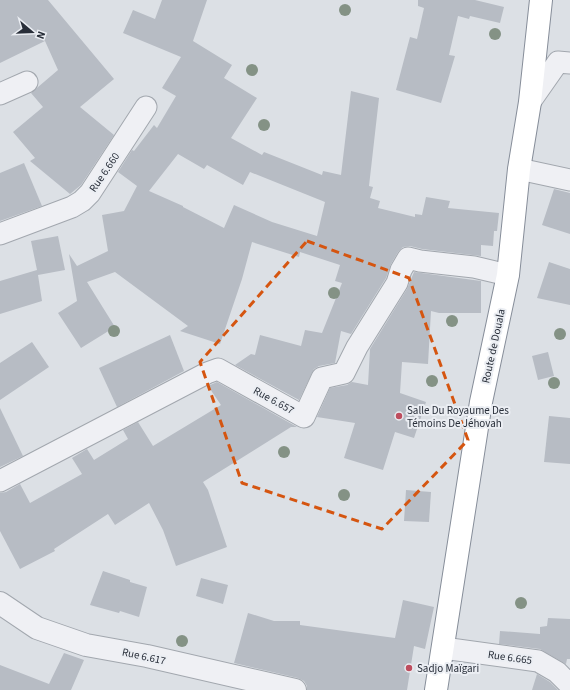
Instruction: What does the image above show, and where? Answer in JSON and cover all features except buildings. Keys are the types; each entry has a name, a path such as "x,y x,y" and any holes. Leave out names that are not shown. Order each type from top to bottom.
{"highway":[{"name":"Route de Douala","path":"436,690 480,402 508,275 519,169 530,102 541,0"}],"street":[{"path":"530,102 558,62 570,63"},
{"path":"0,94 27,82"},
{"name":"Rue 6.660","path":"0,234 72,207 82,201 90,193 146,107"},
{"path":"519,169 570,180"},
{"name":"Rue 6.657","path":"0,481 207,372 218,369 304,417 322,378 344,373 357,347 397,283 401,270 408,258 420,261 474,267 508,275"},
{"name":"Rue 6.617","path":"0,603 37,628 86,645 147,656 295,690"},
{"name":"Rue 6.665","path":"443,648 538,661 557,672 570,685"}],"highlighted area":[{"path":"307,241 409,278 468,440 382,529 242,483 200,362"}],"place":[{"name":"Salle Du Royaume Des Témoins De Jéhovah","path":"399,416"},
{"name":"Sadjo Maïgari","path":"409,668"}]}
